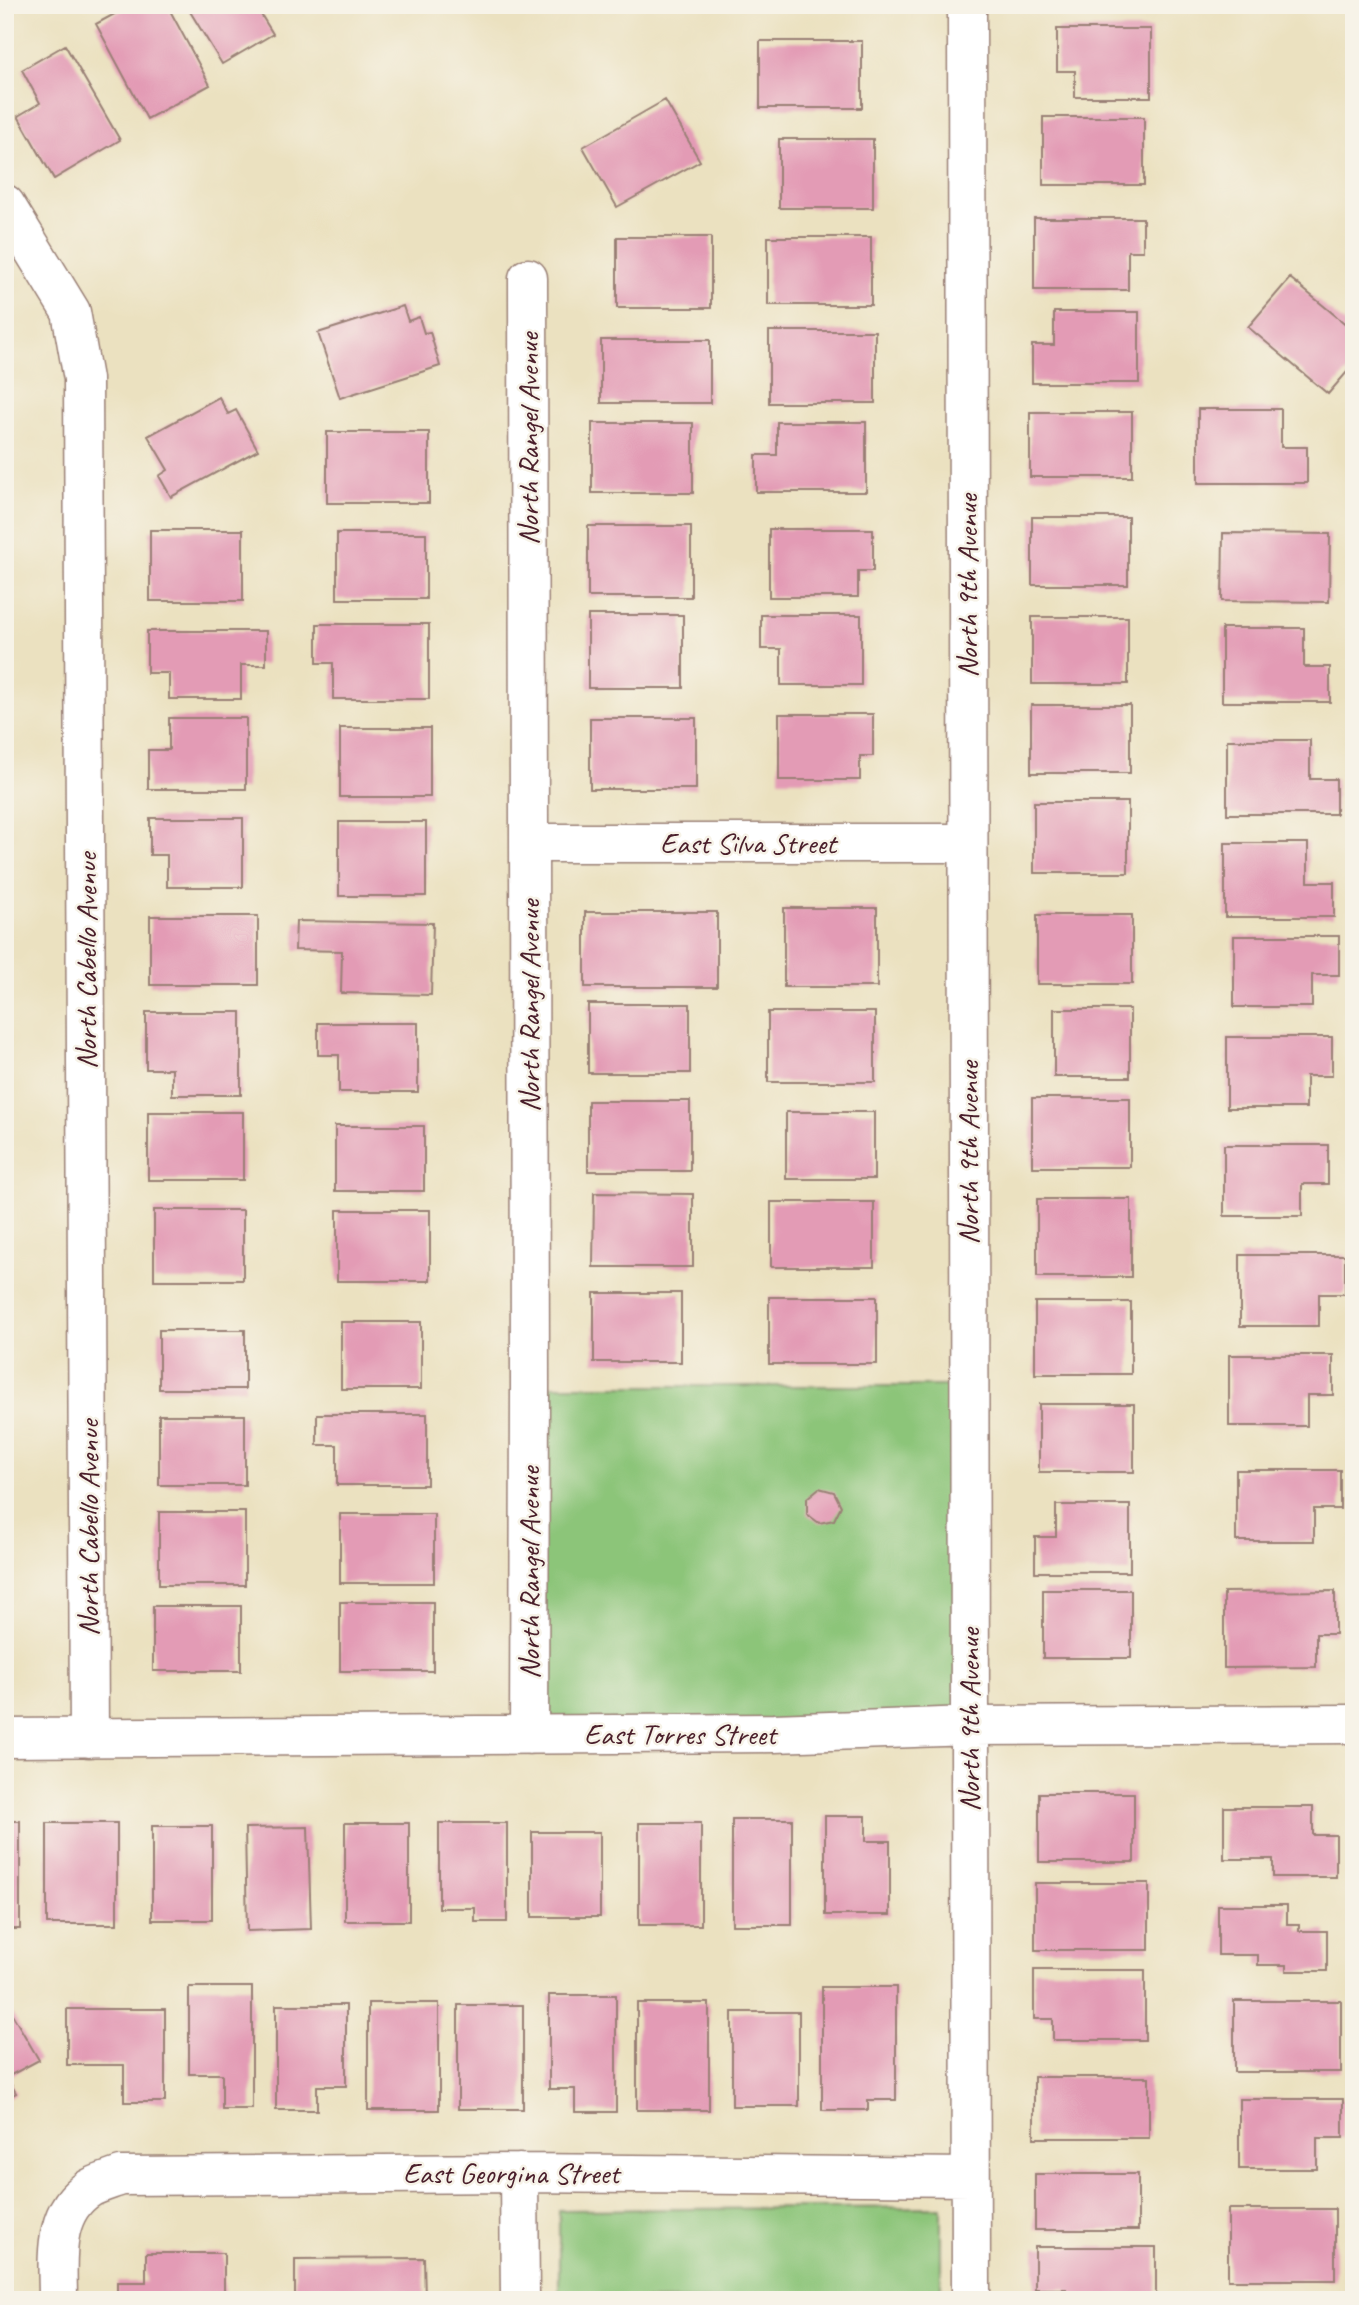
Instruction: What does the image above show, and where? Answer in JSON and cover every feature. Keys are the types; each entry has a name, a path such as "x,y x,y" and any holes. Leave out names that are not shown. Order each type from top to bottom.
{"street":[{"name":"North 9th Avenue","path":"967,5 971,2300"},
{"name":"North Cabello Avenue","path":"5,204 71,312 83,379 89,1738"},
{"name":"North Rangel Avenue","path":"528,278 529,1735"},
{"name":"East Silva Street","path":"529,843 967,843"},
{"name":"East Torres Street","path":"5,1738 774,1733 970,1726 1354,1724"},
{"name":"East Georgina Street","path":"58,2300 59,2233 65,2213 89,2189 121,2176 519,2173 970,2177"},
{"path":"519,2173 520,2300"}],"green space":[{"path":"530,1386 968,1386 970,1726 529,1735"},
{"path":"941,2207 941,2300 559,2300 559,2210"}],"building":[{"path":"131,5 167,5 210,85 147,119 96,24"},
{"path":"186,5 261,5 257,8 273,34 222,64"},
{"path":"1057,29 1151,29 1151,97 1075,97 1075,71 1057,71"},
{"path":"760,41 862,41 862,108 760,108"},
{"path":"65,45 120,140 54,179 18,116 40,103 22,70"},
{"path":"665,100 700,161 617,207 583,147"},
{"path":"1043,117 1144,117 1144,185 1043,185"},
{"path":"779,139 873,139 873,208 779,208"},
{"path":"1034,218 1143,218 1143,251 1128,251 1128,290 1034,290"},
{"path":"617,237 711,237 711,308 617,308"},
{"path":"768,237 871,237 871,305 768,305"},
{"path":"1290,278 1354,331 1354,364 1328,394 1248,327"},
{"path":"403,306 408,321 419,317 424,333 430,332 440,366 340,398 318,333"},
{"path":"1054,312 1139,312 1139,383 1032,383 1032,345 1054,345"},
{"path":"769,331 875,331 875,403 769,403"},
{"path":"601,340 710,340 710,403 601,403"},
{"path":"219,397 228,414 236,410 258,450 171,497 159,476 168,470 148,436"},
{"path":"1198,409 1281,409 1281,447 1307,447 1307,483 1198,483"},
{"path":"1030,412 1132,412 1132,477 1030,477"},
{"path":"777,422 866,422 866,492 756,492 756,455 777,455"},
{"path":"592,423 693,423 693,493 592,493"},
{"path":"327,432 429,432 429,503 327,503"},
{"path":"1032,517 1128,517 1128,585 1032,585"},
{"path":"588,526 691,526 691,597 588,597"},
{"path":"769,529 873,529 873,571 858,571 858,597 769,597"},
{"path":"150,530 243,530 243,601 150,601"},
{"path":"337,533 426,533 426,599 337,599"},
{"path":"1223,533 1330,534 1329,602 1222,601"},
{"path":"588,615 683,615 683,688 588,688"},
{"path":"761,615 861,615 861,685 781,685 781,649 761,649"},
{"path":"1032,617 1128,617 1128,684 1032,684"},
{"path":"317,624 429,624 429,699 333,699 333,663 317,663"},
{"path":"1222,628 1304,628 1304,667 1330,667 1330,702 1222,702"},
{"path":"147,631 266,631 266,665 241,665 241,699 169,699 169,673 147,673"},
{"path":"1031,705 1130,705 1130,773 1031,773"},
{"path":"779,714 873,714 873,756 860,756 860,780 779,780"},
{"path":"169,718 246,718 246,789 148,789 148,750 169,750"},
{"path":"590,718 696,718 696,789 590,789"},
{"path":"340,728 430,728 430,797 340,797"},
{"path":"1227,740 1310,740 1310,779 1336,779 1336,814 1227,814"},
{"path":"1034,802 1128,802 1128,873 1034,873"},
{"path":"150,818 243,818 243,887 167,887 167,855 150,855"},
{"path":"339,822 426,822 426,896 339,896"},
{"path":"1225,843 1308,843 1308,882 1334,882 1334,917 1225,917"},
{"path":"784,908 877,908 877,987 784,987"},
{"path":"585,912 717,912 717,987 585,987"},
{"path":"1037,915 1132,915 1132,984 1037,984"},
{"path":"150,916 258,916 258,985 150,985"},
{"path":"296,921 433,923 431,995 341,993 342,951 295,950"},
{"path":"1234,936 1339,936 1339,975 1312,975 1312,1007 1234,1007"},
{"path":"588,1004 690,1004 690,1073 588,1073"},
{"path":"1054,1009 1130,1009 1130,1077 1054,1077"},
{"path":"146,1012 241,1012 241,1095 172,1095 172,1069 146,1069"},
{"path":"768,1012 875,1012 875,1082 768,1082"},
{"path":"318,1023 418,1023 418,1092 339,1092 339,1055 318,1055"},
{"path":"1227,1037 1332,1037 1332,1076 1306,1076 1306,1108 1227,1108"},
{"path":"1032,1098 1130,1098 1130,1167 1032,1167"},
{"path":"588,1101 690,1101 690,1171 588,1171"},
{"path":"148,1112 243,1112 243,1180 148,1180"},
{"path":"786,1112 874,1112 874,1179 786,1179"},
{"path":"335,1126 424,1126 424,1191 335,1191"},
{"path":"1224,1145 1328,1145 1328,1184 1302,1184 1302,1216 1224,1216"},
{"path":"594,1193 693,1194 693,1267 593,1267"},
{"path":"1037,1199 1131,1199 1131,1277 1037,1277"},
{"path":"771,1202 874,1202 874,1267 771,1267"},
{"path":"154,1210 243,1210 243,1280 154,1280"},
{"path":"337,1210 430,1210 430,1281 337,1281"},
{"path":"1240,1255 1345,1255 1345,1294 1319,1294 1319,1326 1240,1326"},
{"path":"594,1293 681,1293 681,1362 594,1362"},
{"path":"769,1297 877,1297 877,1364 769,1364"},
{"path":"1035,1302 1131,1302 1131,1374 1035,1374"},
{"path":"341,1322 421,1322 421,1389 341,1389"},
{"path":"159,1330 245,1330 245,1389 159,1389"},
{"path":"1229,1355 1333,1355 1333,1395 1307,1395 1307,1426 1229,1426"},
{"path":"1039,1404 1134,1404 1134,1472 1039,1472"},
{"path":"317,1414 427,1414 427,1485 337,1485 337,1445 317,1445"},
{"path":"159,1415 245,1415 245,1485 159,1485"},
{"path":"1236,1470 1340,1470 1340,1509 1314,1509 1314,1541 1236,1541"},
{"path":"819,1488 834,1492 841,1506 834,1520 819,1523 807,1514 807,1498"},
{"path":"1056,1505 1130,1505 1130,1572 1035,1572 1035,1537 1056,1537"},
{"path":"159,1512 245,1512 245,1585 159,1585"},
{"path":"340,1514 434,1514 434,1583 340,1583"},
{"path":"1043,1590 1131,1590 1131,1658 1043,1658"},
{"path":"1335,1591 1335,1634 1316,1634 1316,1667 1224,1668 1224,1592"},
{"path":"340,1602 433,1602 433,1671 340,1671"},
{"path":"153,1606 241,1606 241,1671 153,1671"},
{"path":"1039,1793 1134,1793 1134,1862 1039,1862"},
{"path":"1224,1807 1313,1807 1313,1835 1336,1835 1336,1877 1273,1877 1273,1859 1224,1859"},
{"path":"825,1816 866,1816 866,1841 890,1841 890,1915 825,1915"},
{"path":"732,1819 792,1819 792,1925 732,1925"},
{"path":"5,1821 20,1821 20,1929 5,1929"},
{"path":"47,1823 117,1823 117,1924 47,1924"},
{"path":"345,1823 409,1823 409,1921 345,1921"},
{"path":"439,1823 507,1823 507,1922 475,1922 475,1908 439,1908"},
{"path":"639,1823 701,1823 701,1925 639,1925"},
{"path":"152,1826 212,1826 212,1920 152,1920"},
{"path":"308,1827 311,1929 247,1931 245,1828"},
{"path":"532,1832 600,1832 600,1917 532,1917"},
{"path":"1035,1883 1149,1883 1149,1950 1035,1950"},
{"path":"1218,1905 1287,1905 1287,1924 1299,1924 1299,1931 1327,1931 1327,1971 1286,1971 1286,1965 1258,1965 1258,1955 1218,1955"},
{"path":"1034,1970 1145,1970 1145,2040 1053,2040 1053,2019 1034,2019"},
{"path":"189,1987 252,1987 252,2109 222,2109 222,2074 189,2074"},
{"path":"822,1987 896,1987 896,2100 868,2100 868,2110 822,2110"},
{"path":"549,1995 616,1995 616,2112 575,2112 575,2089 549,2089"},
{"path":"1234,2001 1341,2001 1341,2072 1234,2072"},
{"path":"5,2002 39,2060 7,2077 16,2093 5,2099"},
{"path":"368,2003 439,2003 439,2110 368,2110"},
{"path":"637,2003 709,2003 709,2110 637,2110"},
{"path":"276,2005 346,2005 346,2086 317,2086 317,2110 276,2110"},
{"path":"458,2005 523,2005 523,2109 458,2109"},
{"path":"67,2009 165,2009 165,2102 124,2102 124,2065 67,2065"},
{"path":"732,2012 799,2012 799,2106 732,2106"},
{"path":"1034,2077 1149,2077 1149,2138 1034,2138"},
{"path":"1239,2099 1343,2099 1343,2138 1317,2138 1317,2169 1239,2169"},
{"path":"1035,2174 1138,2174 1138,2230 1035,2230"},
{"path":"1228,2209 1335,2209 1335,2280 1228,2280"},
{"path":"1035,2247 1156,2247 1156,2300 1066,2300 1066,2289 1035,2289"},
{"path":"146,2253 224,2253 224,2300 117,2300 117,2282 146,2282"},
{"path":"424,2258 425,2300 295,2300 295,2259"}]}
